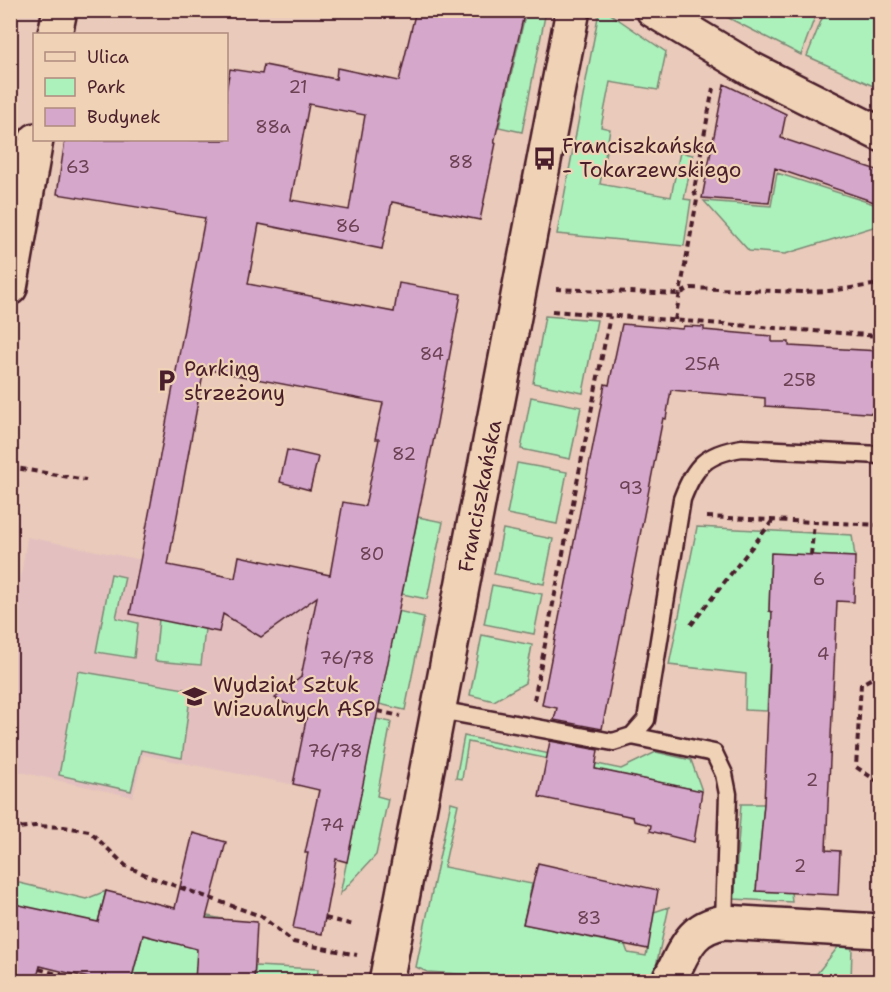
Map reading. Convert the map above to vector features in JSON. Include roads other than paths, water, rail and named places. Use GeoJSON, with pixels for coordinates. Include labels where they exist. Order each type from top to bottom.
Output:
{"type":"FeatureCollection","features":[{"type":"Feature","properties":{"kind":"street"},"geometry":{"type":"LineString","coordinates":[[55,33],[60,10]]}},
{"type":"Feature","properties":{"kind":"street","name":"Franciszkańska"},"geometry":{"type":"LineString","coordinates":[[388,971],[573,10]]}},
{"type":"Feature","properties":{"kind":"street"},"geometry":{"type":"LineString","coordinates":[[653,10],[751,69],[880,134]]}},
{"type":"Feature","properties":{"kind":"street"},"geometry":{"type":"LineString","coordinates":[[10,288],[36,141]]}},
{"type":"Feature","properties":{"kind":"street"},"geometry":{"type":"LineString","coordinates":[[668,981],[683,949],[696,933],[706,927],[724,922],[880,931]]}},
{"type":"Feature","properties":{"kind":"lane"},"geometry":{"type":"LineString","coordinates":[[632,736],[646,720],[679,515],[685,491],[698,467],[710,457],[742,448],[880,455]]}},
{"type":"Feature","properties":{"kind":"lane"},"geometry":{"type":"LineString","coordinates":[[439,710],[613,742],[632,736],[714,753],[719,761],[728,794],[724,922]]}},
{"type":"Feature","properties":{"kind":"place","name":"Franciszkańska - Tokarzewskiego"},"geometry":{"type":"Point","coordinates":[544,158]}},
{"type":"Feature","properties":{"kind":"place","name":"Parking strzeżony"},"geometry":{"type":"Point","coordinates":[166,381]}},
{"type":"Feature","properties":{"kind":"place","name":"Wydział Sztuk Wizualnych ASP"},"geometry":{"type":"Point","coordinates":[195,697]}}]}
